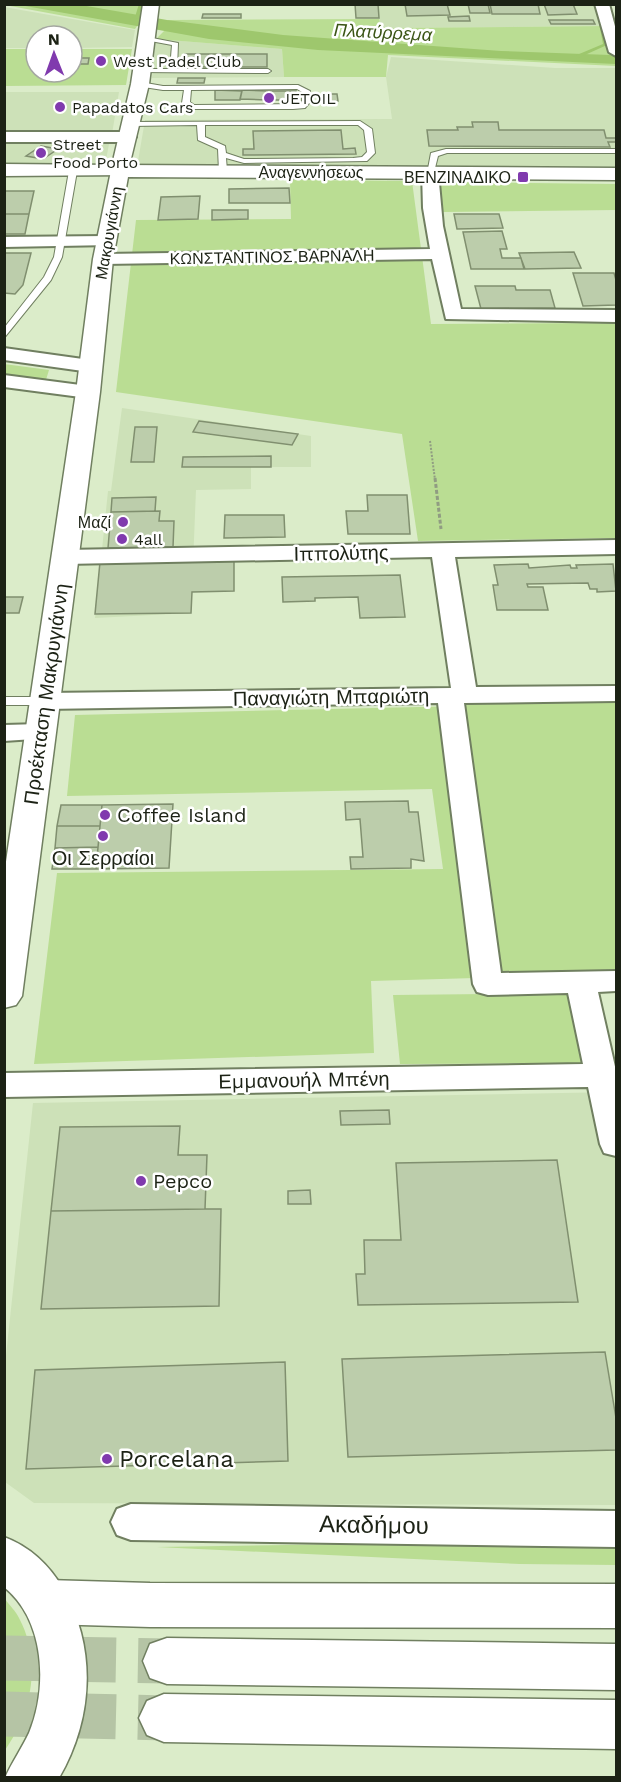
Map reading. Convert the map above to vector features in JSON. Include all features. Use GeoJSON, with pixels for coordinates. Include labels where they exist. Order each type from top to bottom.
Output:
{"type":"FeatureCollection","features":[{"type":"Feature","properties":{"kind":"main road","name":"Μακρυγιάννη"},"geometry":{"type":"LineString","coordinates":[[89,379],[104,250],[141,78],[151,11]]}},
{"type":"Feature","properties":{"kind":"main road","name":"Αναγεννήσεως"},"geometry":{"type":"LineString","coordinates":[[4,170],[120,171],[223,163],[430,172],[616,174]]}},
{"type":"Feature","properties":{"kind":"main road","name":"Προέκταση Μακρυγιάννη"},"geometry":{"type":"LineString","coordinates":[[5,995],[89,379]]}},
{"type":"Feature","properties":{"kind":"main road"},"geometry":{"type":"LineString","coordinates":[[4,1558],[33,1582],[47,1602],[63,1644],[65,1691],[52,1740],[30,1778]]}},
{"type":"Feature","properties":{"kind":"main road"},"geometry":{"type":"LineString","coordinates":[[47,1602],[150,1605],[616,1606]]}},
{"type":"Feature","properties":{"kind":"main road"},"geometry":{"type":"LineString","coordinates":[[167,1661],[616,1667]]}},
{"type":"Feature","properties":{"kind":"main road"},"geometry":{"type":"LineString","coordinates":[[164,1718],[616,1725]]}},
{"type":"Feature","properties":{"kind":"street"},"geometry":{"type":"LineString","coordinates":[[602,4],[615,46]]}},
{"type":"Feature","properties":{"kind":"street"},"geometry":{"type":"LineString","coordinates":[[4,137],[130,131]]}},
{"type":"Feature","properties":{"kind":"street"},"geometry":{"type":"LineString","coordinates":[[430,172],[431,198],[453,315],[616,316]]}},
{"type":"Feature","properties":{"kind":"street","name":"ΚΩΝΣΤΑΝΤΙΝΟΣ ΒΑΡΝΑΛΗ"},"geometry":{"type":"LineString","coordinates":[[4,242],[60,242],[104,250],[441,254]]}},
{"type":"Feature","properties":{"kind":"street"},"geometry":{"type":"LineString","coordinates":[[4,354],[89,379]]}},
{"type":"Feature","properties":{"kind":"street"},"geometry":{"type":"LineString","coordinates":[[4,381],[89,379]]}},
{"type":"Feature","properties":{"kind":"street","name":"Ιππολύτης"},"geometry":{"type":"LineString","coordinates":[[65,557],[616,547]]}},
{"type":"Feature","properties":{"kind":"street"},"geometry":{"type":"LineString","coordinates":[[443,551],[488,984],[616,981]]}},
{"type":"Feature","properties":{"kind":"street","name":"Παναγιώτη Μπαριώτη"},"geometry":{"type":"LineString","coordinates":[[45,701],[616,693]]}},
{"type":"Feature","properties":{"kind":"street"},"geometry":{"type":"LineString","coordinates":[[4,733],[40,732]]}},
{"type":"Feature","properties":{"kind":"street"},"geometry":{"type":"LineString","coordinates":[[581,982],[603,1075],[616,1144]]}},
{"type":"Feature","properties":{"kind":"street","name":"Εμμανουήλ Μπένη"},"geometry":{"type":"LineString","coordinates":[[4,1084],[603,1075]]}},
{"type":"Feature","properties":{"kind":"street","name":"Ακαδήμου"},"geometry":{"type":"LineString","coordinates":[[131,1522],[616,1529]]}},
{"type":"Feature","properties":{"kind":"lane"},"geometry":{"type":"LineString","coordinates":[[147,37],[176,44],[173,71]]}},
{"type":"Feature","properties":{"kind":"lane"},"geometry":{"type":"LineString","coordinates":[[141,78],[173,71],[268,71]]}},
{"type":"Feature","properties":{"kind":"lane"},"geometry":{"type":"LineString","coordinates":[[141,78],[163,88],[298,87],[306,91],[306,102],[302,106],[293,107],[194,107],[186,103],[188,88]]}},
{"type":"Feature","properties":{"kind":"lane"},"geometry":{"type":"LineString","coordinates":[[130,131],[201,123],[360,123],[368,129],[371,153],[364,159],[353,160],[223,163],[222,147],[201,138],[201,123]]}},
{"type":"Feature","properties":{"kind":"lane"},"geometry":{"type":"LineString","coordinates":[[430,172],[434,155],[446,151],[616,151]]}},
{"type":"Feature","properties":{"kind":"lane"},"geometry":{"type":"LineString","coordinates":[[4,335],[48,278],[58,257],[73,171]]}},
{"type":"Feature","properties":{"kind":"lane"},"geometry":{"type":"LineString","coordinates":[[4,701],[45,701]]}},
{"type":"Feature","properties":{"kind":"path"},"geometry":{"type":"LineString","coordinates":[[430,441],[443,551]]}},
{"type":"Feature","properties":{"kind":"shaded area"},"geometry":{"type":"Polygon","coordinates":[[[5,5],[144,5],[142,19],[135,29],[5,5]]]}},
{"type":"Feature","properties":{"kind":"shaded area"},"geometry":{"type":"Polygon","coordinates":[[[20,5],[81,5],[167,20],[283,35],[501,51],[610,55],[616,56],[616,64],[318,50],[209,39],[20,5]]]}},
{"type":"Feature","properties":{"kind":"shaded area"},"geometry":{"type":"Polygon","coordinates":[[[376,5],[597,5],[606,26],[387,28],[380,27],[376,5]]]}},
{"type":"Feature","properties":{"kind":"shaded area"},"geometry":{"type":"Polygon","coordinates":[[[4,7],[135,30],[132,47],[84,48],[84,24],[24,24],[24,48],[5,48],[4,7]]]}},
{"type":"Feature","properties":{"kind":"shaded area"},"geometry":{"type":"Polygon","coordinates":[[[379,19],[380,26],[387,28],[606,26],[616,52],[616,66],[388,55],[386,77],[284,77],[282,49],[156,39],[166,29],[168,20],[379,19]]]}},
{"type":"Feature","properties":{"kind":"shaded area"},"geometry":{"type":"Polygon","coordinates":[[[156,39],[282,49],[284,77],[152,78],[156,39]]]}},
{"type":"Feature","properties":{"kind":"shaded area","name":"West Padel Club"},"geometry":{"type":"Polygon","coordinates":[[[4,49],[24,49],[24,84],[84,84],[84,49],[132,49],[126,85],[5,86],[4,49]]]}},
{"type":"Feature","properties":{"kind":"shaded area"},"geometry":{"type":"Polygon","coordinates":[[[391,57],[555,68],[616,68],[616,169],[137,167],[145,120],[392,119],[386,77],[391,57]]]}},
{"type":"Feature","properties":{"kind":"shaded area","name":"Papadatos Cars"},"geometry":{"type":"Polygon","coordinates":[[[4,92],[119,92],[112,134],[5,134],[4,92]]]}},
{"type":"Feature","properties":{"kind":"shaded area"},"geometry":{"type":"Polygon","coordinates":[[[110,139],[105,165],[5,165],[4,140],[110,139]]]}},
{"type":"Feature","properties":{"kind":"shaded area"},"geometry":{"type":"Polygon","coordinates":[[[290,180],[412,181],[431,324],[616,323],[616,538],[418,541],[402,434],[116,392],[136,220],[291,219],[290,180]]]}},
{"type":"Feature","properties":{"kind":"shaded area"},"geometry":{"type":"Polygon","coordinates":[[[439,182],[616,184],[616,210],[443,212],[439,182]]]}},
{"type":"Feature","properties":{"kind":"shaded area"},"geometry":{"type":"Polygon","coordinates":[[[4,364],[49,370],[45,383],[5,377],[4,364]]]}},
{"type":"Feature","properties":{"kind":"shaded area"},"geometry":{"type":"Polygon","coordinates":[[[122,408],[311,436],[311,467],[251,467],[251,489],[196,490],[191,613],[95,618],[108,491],[111,491],[122,408]]]}},
{"type":"Feature","properties":{"kind":"shaded area"},"geometry":{"type":"Polygon","coordinates":[[[616,700],[616,974],[371,981],[374,1053],[34,1064],[57,873],[443,869],[432,789],[67,796],[75,715],[463,706],[463,702],[616,700]]]}},
{"type":"Feature","properties":{"kind":"shaded area"},"geometry":{"type":"Polygon","coordinates":[[[581,993],[597,1063],[400,1064],[393,995],[581,993]]]}},
{"type":"Feature","properties":{"kind":"shaded area"},"geometry":{"type":"Polygon","coordinates":[[[616,1092],[616,1505],[34,1503],[5,1482],[5,1365],[33,1103],[616,1092]]]}},
{"type":"Feature","properties":{"kind":"shaded area"},"geometry":{"type":"Polygon","coordinates":[[[488,1542],[616,1544],[616,1565],[520,1564],[157,1547],[488,1542]]]}},
{"type":"Feature","properties":{"kind":"shaded area"},"geometry":{"type":"Polygon","coordinates":[[[5,1599],[18,1615],[26,1634],[32,1669],[31,1686],[22,1719],[5,1750],[5,1599]]]}},
{"type":"Feature","properties":{"kind":"building"},"geometry":{"type":"Polygon","coordinates":[[[355,4],[378,4],[379,18],[356,18],[355,4]]]}},
{"type":"Feature","properties":{"kind":"building"},"geometry":{"type":"Polygon","coordinates":[[[405,4],[447,4],[450,15],[407,16],[405,4]]]}},
{"type":"Feature","properties":{"kind":"building"},"geometry":{"type":"Polygon","coordinates":[[[468,4],[488,4],[490,13],[470,13],[468,4]]]}},
{"type":"Feature","properties":{"kind":"building"},"geometry":{"type":"Polygon","coordinates":[[[490,4],[538,4],[540,14],[492,14],[490,4]]]}},
{"type":"Feature","properties":{"kind":"building"},"geometry":{"type":"Polygon","coordinates":[[[544,4],[573,4],[577,14],[548,15],[544,4]]]}},
{"type":"Feature","properties":{"kind":"building"},"geometry":{"type":"Polygon","coordinates":[[[203,14],[241,14],[241,18],[202,18],[203,14]]]}},
{"type":"Feature","properties":{"kind":"building"},"geometry":{"type":"Polygon","coordinates":[[[469,16],[470,21],[449,21],[448,17],[469,16]]]}},
{"type":"Feature","properties":{"kind":"building"},"geometry":{"type":"Polygon","coordinates":[[[549,20],[593,20],[595,24],[551,24],[549,20]]]}},
{"type":"Feature","properties":{"kind":"building"},"geometry":{"type":"Polygon","coordinates":[[[185,54],[267,54],[267,67],[184,67],[185,54]]]}},
{"type":"Feature","properties":{"kind":"building"},"geometry":{"type":"Polygon","coordinates":[[[84,58],[89,58],[88,64],[84,64],[84,58]]]}},
{"type":"Feature","properties":{"kind":"building"},"geometry":{"type":"Polygon","coordinates":[[[178,78],[205,78],[204,83],[177,83],[178,78]]]}},
{"type":"Feature","properties":{"kind":"building"},"geometry":{"type":"Polygon","coordinates":[[[215,90],[242,91],[240,100],[215,100],[215,90]]]}},
{"type":"Feature","properties":{"kind":"building"},"geometry":{"type":"Polygon","coordinates":[[[242,90],[268,91],[266,100],[240,99],[242,90]]]}},
{"type":"Feature","properties":{"kind":"building"},"geometry":{"type":"Polygon","coordinates":[[[268,91],[296,91],[294,100],[266,100],[268,91]]]}},
{"type":"Feature","properties":{"kind":"building"},"geometry":{"type":"Polygon","coordinates":[[[322,94],[337,94],[338,101],[323,101],[322,94]]]}},
{"type":"Feature","properties":{"kind":"building"},"geometry":{"type":"Polygon","coordinates":[[[472,122],[498,122],[499,130],[604,130],[606,138],[616,138],[616,142],[608,142],[610,147],[429,146],[427,130],[458,130],[457,127],[473,127],[472,122]]]}},
{"type":"Feature","properties":{"kind":"building"},"geometry":{"type":"Polygon","coordinates":[[[341,130],[343,149],[355,148],[356,154],[243,155],[243,149],[254,149],[253,131],[341,130]]]}},
{"type":"Feature","properties":{"kind":"building"},"geometry":{"type":"Polygon","coordinates":[[[41,146],[58,149],[43,159],[26,156],[41,146]]]}},
{"type":"Feature","properties":{"kind":"building"},"geometry":{"type":"Polygon","coordinates":[[[289,188],[290,203],[229,203],[229,189],[289,188]]]}},
{"type":"Feature","properties":{"kind":"building"},"geometry":{"type":"Polygon","coordinates":[[[4,191],[34,191],[29,214],[4,214],[4,191]]]}},
{"type":"Feature","properties":{"kind":"building"},"geometry":{"type":"Polygon","coordinates":[[[200,196],[198,219],[158,220],[161,197],[200,196]]]}},
{"type":"Feature","properties":{"kind":"building"},"geometry":{"type":"Polygon","coordinates":[[[212,210],[248,210],[248,219],[212,220],[212,210]]]}},
{"type":"Feature","properties":{"kind":"building"},"geometry":{"type":"Polygon","coordinates":[[[4,214],[29,214],[25,234],[4,234],[4,214]]]}},
{"type":"Feature","properties":{"kind":"building"},"geometry":{"type":"Polygon","coordinates":[[[454,214],[499,214],[503,228],[457,229],[454,214]]]}},
{"type":"Feature","properties":{"kind":"building"},"geometry":{"type":"Polygon","coordinates":[[[502,231],[507,249],[500,249],[502,258],[521,258],[524,269],[471,269],[463,232],[502,231]]]}},
{"type":"Feature","properties":{"kind":"building"},"geometry":{"type":"Polygon","coordinates":[[[574,252],[581,268],[525,269],[519,253],[574,252]]]}},
{"type":"Feature","properties":{"kind":"building"},"geometry":{"type":"Polygon","coordinates":[[[4,253],[31,253],[23,285],[15,294],[4,293],[4,253]]]}},
{"type":"Feature","properties":{"kind":"building"},"geometry":{"type":"Polygon","coordinates":[[[573,273],[614,273],[616,305],[583,306],[573,273]]]}},
{"type":"Feature","properties":{"kind":"building"},"geometry":{"type":"Polygon","coordinates":[[[475,286],[515,286],[516,290],[550,290],[555,308],[481,309],[475,286]]]}},
{"type":"Feature","properties":{"kind":"building"},"geometry":{"type":"Polygon","coordinates":[[[199,421],[298,434],[292,445],[193,432],[199,421]]]}},
{"type":"Feature","properties":{"kind":"building"},"geometry":{"type":"Polygon","coordinates":[[[135,427],[157,427],[154,462],[131,462],[135,427]]]}},
{"type":"Feature","properties":{"kind":"building"},"geometry":{"type":"Polygon","coordinates":[[[271,456],[271,467],[182,467],[183,457],[271,456]]]}},
{"type":"Feature","properties":{"kind":"building"},"geometry":{"type":"Polygon","coordinates":[[[367,495],[407,495],[410,534],[348,534],[346,511],[368,511],[367,495]]]}},
{"type":"Feature","properties":{"kind":"building"},"geometry":{"type":"Polygon","coordinates":[[[156,497],[155,511],[111,512],[112,498],[156,497]]]}},
{"type":"Feature","properties":{"kind":"building"},"geometry":{"type":"Polygon","coordinates":[[[160,511],[159,521],[174,521],[173,547],[108,548],[111,512],[160,511]]]}},
{"type":"Feature","properties":{"kind":"building"},"geometry":{"type":"Polygon","coordinates":[[[225,515],[284,515],[285,537],[224,538],[225,515]]]}},
{"type":"Feature","properties":{"kind":"building"},"geometry":{"type":"Polygon","coordinates":[[[234,560],[234,591],[192,592],[191,613],[95,614],[100,562],[234,560]]]}},
{"type":"Feature","properties":{"kind":"building"},"geometry":{"type":"Polygon","coordinates":[[[528,564],[529,568],[570,565],[571,568],[577,568],[576,565],[613,564],[616,591],[597,592],[597,589],[590,589],[588,583],[527,584],[528,587],[543,587],[548,610],[497,610],[493,585],[498,585],[494,565],[528,564]]]}},
{"type":"Feature","properties":{"kind":"building"},"geometry":{"type":"Polygon","coordinates":[[[400,575],[405,617],[360,618],[358,597],[315,598],[315,601],[283,602],[282,577],[400,575]]]}},
{"type":"Feature","properties":{"kind":"building"},"geometry":{"type":"Polygon","coordinates":[[[4,597],[23,597],[19,613],[4,613],[4,597]]]}},
{"type":"Feature","properties":{"kind":"building"},"geometry":{"type":"Polygon","coordinates":[[[408,801],[409,812],[418,812],[424,861],[411,859],[411,868],[351,869],[350,857],[363,857],[360,819],[346,820],[345,802],[408,801]]]}},
{"type":"Feature","properties":{"kind":"building"},"geometry":{"type":"Polygon","coordinates":[[[173,804],[169,868],[96,869],[102,805],[173,804]]]}},
{"type":"Feature","properties":{"kind":"building"},"geometry":{"type":"Polygon","coordinates":[[[61,805],[102,805],[100,826],[57,826],[61,805]]]}},
{"type":"Feature","properties":{"kind":"building"},"geometry":{"type":"Polygon","coordinates":[[[57,826],[100,826],[98,847],[55,848],[57,826]]]}},
{"type":"Feature","properties":{"kind":"building"},"geometry":{"type":"Polygon","coordinates":[[[98,847],[96,869],[52,869],[55,848],[98,847]]]}},
{"type":"Feature","properties":{"kind":"building"},"geometry":{"type":"Polygon","coordinates":[[[389,1110],[390,1124],[341,1125],[340,1111],[389,1110]]]}},
{"type":"Feature","properties":{"kind":"building"},"geometry":{"type":"Polygon","coordinates":[[[180,1126],[178,1155],[207,1155],[205,1209],[51,1211],[60,1127],[180,1126]]]}},
{"type":"Feature","properties":{"kind":"building"},"geometry":{"type":"Polygon","coordinates":[[[557,1160],[578,1302],[358,1305],[356,1274],[365,1274],[364,1240],[401,1240],[396,1163],[557,1160]]]}},
{"type":"Feature","properties":{"kind":"building"},"geometry":{"type":"Polygon","coordinates":[[[310,1190],[311,1204],[288,1204],[288,1191],[310,1190]]]}},
{"type":"Feature","properties":{"kind":"building"},"geometry":{"type":"Polygon","coordinates":[[[221,1209],[219,1306],[41,1309],[51,1211],[221,1209]]]}},
{"type":"Feature","properties":{"kind":"building"},"geometry":{"type":"Polygon","coordinates":[[[605,1352],[616,1418],[616,1450],[348,1457],[342,1359],[605,1352]]]}},
{"type":"Feature","properties":{"kind":"building"},"geometry":{"type":"Polygon","coordinates":[[[285,1362],[288,1461],[26,1469],[35,1370],[285,1362]]]}},
{"type":"Feature","properties":{"kind":"waterway"},"geometry":{"type":"LineString","coordinates":[[130,21],[137,18],[141,4]]}},
{"type":"Feature","properties":{"kind":"waterway"},"geometry":{"type":"LineString","coordinates":[[574,58],[605,45],[599,13]]}},
{"type":"Feature","properties":{"kind":"tunnel"},"geometry":{"type":"LineString","coordinates":[[4,1658],[167,1661]]}},
{"type":"Feature","properties":{"kind":"tunnel"},"geometry":{"type":"LineString","coordinates":[[4,1714],[164,1718]]}},
{"type":"Feature","properties":{"kind":"place","name":"West Padel Club"},"geometry":{"type":"Point","coordinates":[101,61]}},
{"type":"Feature","properties":{"kind":"place","name":"JETOIL"},"geometry":{"type":"Point","coordinates":[269,98]}},
{"type":"Feature","properties":{"kind":"place","name":"Papadatos Cars"},"geometry":{"type":"Point","coordinates":[60,107]}},
{"type":"Feature","properties":{"kind":"place","name":"Street Food Porto"},"geometry":{"type":"Point","coordinates":[41,153]}},
{"type":"Feature","properties":{"kind":"place","name":"ΒΕΝΖΙΝΑΔΙΚΟ"},"geometry":{"type":"Point","coordinates":[523,177]}},
{"type":"Feature","properties":{"kind":"place","name":"Μαζί"},"geometry":{"type":"Point","coordinates":[123,522]}},
{"type":"Feature","properties":{"kind":"place","name":"4all"},"geometry":{"type":"Point","coordinates":[122,539]}},
{"type":"Feature","properties":{"kind":"place","name":"Coffee Island"},"geometry":{"type":"Point","coordinates":[105,815]}},
{"type":"Feature","properties":{"kind":"place","name":"Οι Σερραίοι"},"geometry":{"type":"Point","coordinates":[103,836]}},
{"type":"Feature","properties":{"kind":"place","name":"Pepco"},"geometry":{"type":"Point","coordinates":[141,1181]}},
{"type":"Feature","properties":{"kind":"place","name":"Porcelana"},"geometry":{"type":"Point","coordinates":[107,1459]}},
{"type":"Feature","properties":{"kind":"water label","name":"Πλατύρρεμα"},"geometry":{"type":"Point","coordinates":[383,32]}}]}
